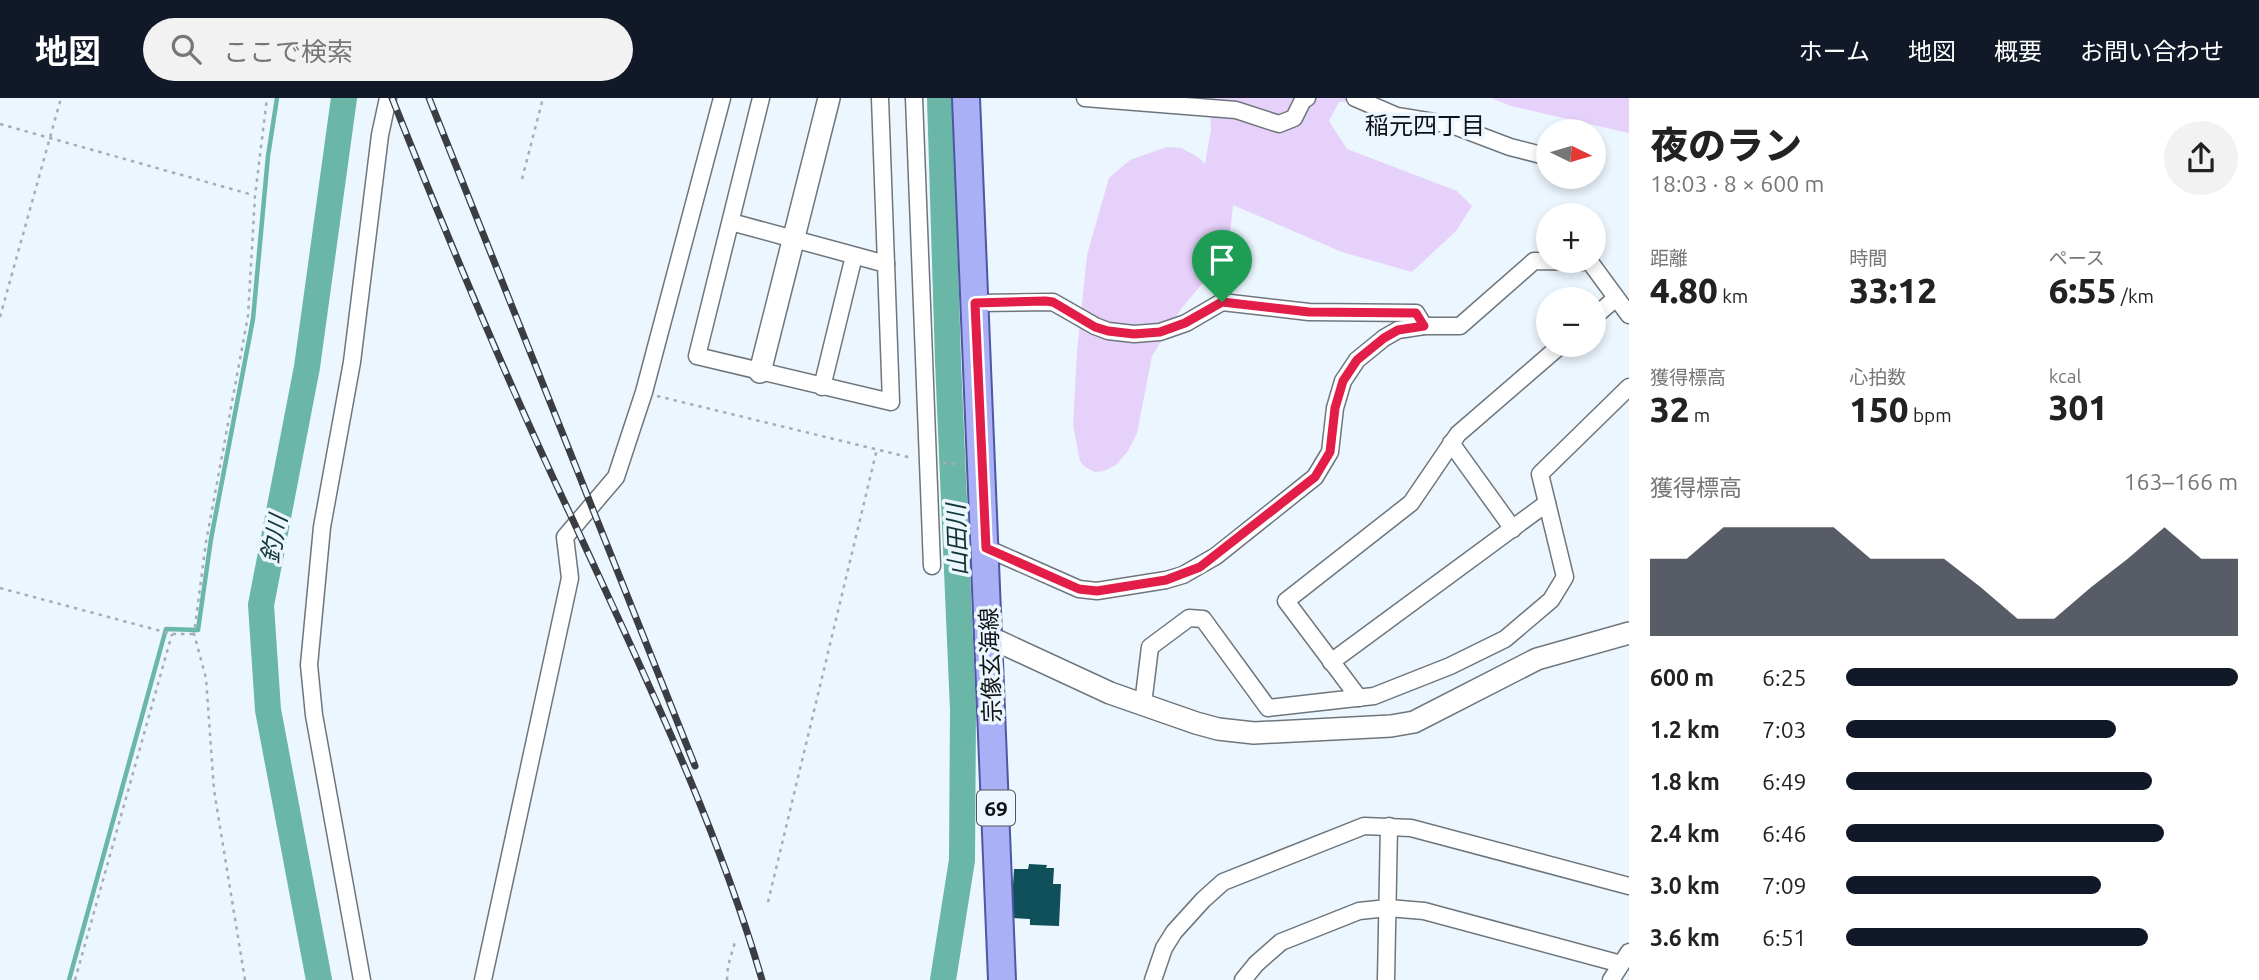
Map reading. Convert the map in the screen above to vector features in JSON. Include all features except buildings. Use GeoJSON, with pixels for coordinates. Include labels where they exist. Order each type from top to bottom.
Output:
{"type":"FeatureCollection","features":[{"type":"Feature","properties":{"kind":"main road","name":"宗像玄海線"},"geometry":{"type":"LineString","coordinates":[[966,98],[1002,980]]}},
{"type":"Feature","properties":{"kind":"street"},"geometry":{"type":"LineString","coordinates":[[362,980],[314,715],[309,665],[322,527],[352,362],[380,135],[388,98]]}},
{"type":"Feature","properties":{"kind":"street"},"geometry":{"type":"LineString","coordinates":[[483,980],[570,578],[565,537],[616,477],[644,392],[722,98]]}},
{"type":"Feature","properties":{"kind":"street"},"geometry":{"type":"LineString","coordinates":[[761,98],[697,356],[891,402],[880,98]]}},
{"type":"Feature","properties":{"kind":"street"},"geometry":{"type":"LineString","coordinates":[[760,372],[829,98]]}},
{"type":"Feature","properties":{"kind":"street"},"geometry":{"type":"LineString","coordinates":[[914,98],[932,566]]}},
{"type":"Feature","properties":{"kind":"street"},"geometry":{"type":"LineString","coordinates":[[1085,98],[1236,110],[1279,124],[1294,118],[1303,100],[1307,98]]}},
{"type":"Feature","properties":{"kind":"street"},"geometry":{"type":"LineString","coordinates":[[1355,98],[1397,116],[1452,125],[1536,154]]}},
{"type":"Feature","properties":{"kind":"street"},"geometry":{"type":"LineString","coordinates":[[731,222],[886,264]]}},
{"type":"Feature","properties":{"kind":"street"},"geometry":{"type":"LineString","coordinates":[[822,387],[854,256]]}},
{"type":"Feature","properties":{"kind":"street"},"geometry":{"type":"LineString","coordinates":[[986,548],[1079,589],[1097,591],[1166,580],[1200,567],[1315,477],[1330,452],[1335,408],[1343,381],[1357,360],[1398,330],[1424,326],[1460,326],[1534,261],[1590,262],[1629,316]]}},
{"type":"Feature","properties":{"kind":"street"},"geometry":{"type":"LineString","coordinates":[[1606,307],[1616,298]]}},
{"type":"Feature","properties":{"kind":"street"},"geometry":{"type":"LineString","coordinates":[[975,303],[1053,302],[1095,327],[1134,334],[1160,332],[1185,323],[1222,302],[1309,312],[1416,313],[1424,326]]}},
{"type":"Feature","properties":{"kind":"street"},"geometry":{"type":"LineString","coordinates":[[1359,698],[1286,601],[1410,503],[1458,434],[1547,357]]}},
{"type":"Feature","properties":{"kind":"street"},"geometry":{"type":"LineString","coordinates":[[1143,705],[1150,647],[1189,618],[1203,620],[1268,708],[1374,696],[1450,666],[1505,639],[1551,600],[1565,577],[1540,474],[1629,387]]}},
{"type":"Feature","properties":{"kind":"street"},"geometry":{"type":"LineString","coordinates":[[1451,443],[1513,528]]}},
{"type":"Feature","properties":{"kind":"street"},"geometry":{"type":"LineString","coordinates":[[1331,662],[1547,503]]}},
{"type":"Feature","properties":{"kind":"street"},"geometry":{"type":"LineString","coordinates":[[989,637],[1110,693],[1143,705],[1218,729],[1254,733],[1391,726],[1414,722],[1537,659],[1629,633]]}},
{"type":"Feature","properties":{"kind":"street"},"geometry":{"type":"LineString","coordinates":[[1386,980],[1389,826]]}},
{"type":"Feature","properties":{"kind":"street"},"geometry":{"type":"LineString","coordinates":[[1153,980],[1164,948],[1174,932],[1223,882],[1364,827],[1411,828],[1629,886]]}},
{"type":"Feature","properties":{"kind":"street"},"geometry":{"type":"LineString","coordinates":[[1243,980],[1256,964],[1281,942],[1359,911],[1388,908],[1424,911],[1625,958],[1611,980]]}},
{"type":"Feature","properties":{"kind":"path"},"geometry":{"type":"LineString","coordinates":[[0,317],[61,98]]}},
{"type":"Feature","properties":{"kind":"path"},"geometry":{"type":"LineString","coordinates":[[245,980],[214,790],[206,678],[194,634],[206,542],[248,316],[254,196],[267,98]]}},
{"type":"Feature","properties":{"kind":"path"},"geometry":{"type":"LineString","coordinates":[[522,179],[543,98]]}},
{"type":"Feature","properties":{"kind":"path"},"geometry":{"type":"LineString","coordinates":[[0,124],[254,196]]}},
{"type":"Feature","properties":{"kind":"path"},"geometry":{"type":"LineString","coordinates":[[644,392],[929,462],[982,465]]}},
{"type":"Feature","properties":{"kind":"path"},"geometry":{"type":"LineString","coordinates":[[768,902],[877,449]]}},
{"type":"Feature","properties":{"kind":"path"},"geometry":{"type":"LineString","coordinates":[[0,588],[172,634],[194,634]]}},
{"type":"Feature","properties":{"kind":"path"},"geometry":{"type":"LineString","coordinates":[[75,980],[172,634]]}},
{"type":"Feature","properties":{"kind":"path"},"geometry":{"type":"LineString","coordinates":[[727,980],[735,942]]}},
{"type":"Feature","properties":{"kind":"shaded area"},"geometry":{"type":"Polygon","coordinates":[[[1209,98],[1381,98],[1339,102],[1329,121],[1347,149],[1457,191],[1472,206],[1456,231],[1412,272],[1342,252],[1233,205],[1230,234],[1221,261],[1181,309],[1152,356],[1137,433],[1128,451],[1116,465],[1095,472],[1080,461],[1073,425],[1087,255],[1109,178],[1130,160],[1167,147],[1181,148],[1205,164],[1211,129],[1209,98]]]}},
{"type":"Feature","properties":{"kind":"shaded area"},"geometry":{"type":"Polygon","coordinates":[[[1491,98],[1629,98],[1629,133],[1606,128],[1606,119],[1568,119],[1511,106],[1491,98]]]}},
{"type":"Feature","properties":{"kind":"waterway"},"geometry":{"type":"LineString","coordinates":[[69,980],[166,629],[198,630],[211,539],[253,319],[268,156],[277,98]]}},
{"type":"Feature","properties":{"kind":"waterway","name":"釣川"},"geometry":{"type":"LineString","coordinates":[[319,980],[268,710],[261,605],[307,367],[344,98]]}},
{"type":"Feature","properties":{"kind":"waterway","name":"山田川"},"geometry":{"type":"LineString","coordinates":[[940,98],[963,710],[962,860],[943,980]]}},
{"type":"Feature","properties":{"kind":"railway"},"geometry":{"type":"LineString","coordinates":[[392,98],[501,361],[675,745],[722,861],[762,980]]}},
{"type":"Feature","properties":{"kind":"railway"},"geometry":{"type":"LineString","coordinates":[[429,98],[695,766]]}},
{"type":"Feature","properties":{"kind":"district","name":"稲元四丁目"},"geometry":{"type":"Point","coordinates":[1425,125]}},
{"type":"Feature","properties":{"kind":"route"},"geometry":{"type":"LineString","coordinates":[[1053,302],[1095,327],[1134,334],[1160,332],[1185,323],[1222,302],[1309,312],[1416,313],[1424,326],[1398,330],[1357,360],[1343,381],[1335,408],[1330,452],[1315,477],[1200,567],[1166,580],[1097,591],[1079,589],[986,548],[975,303],[1053,302]]}}]}
